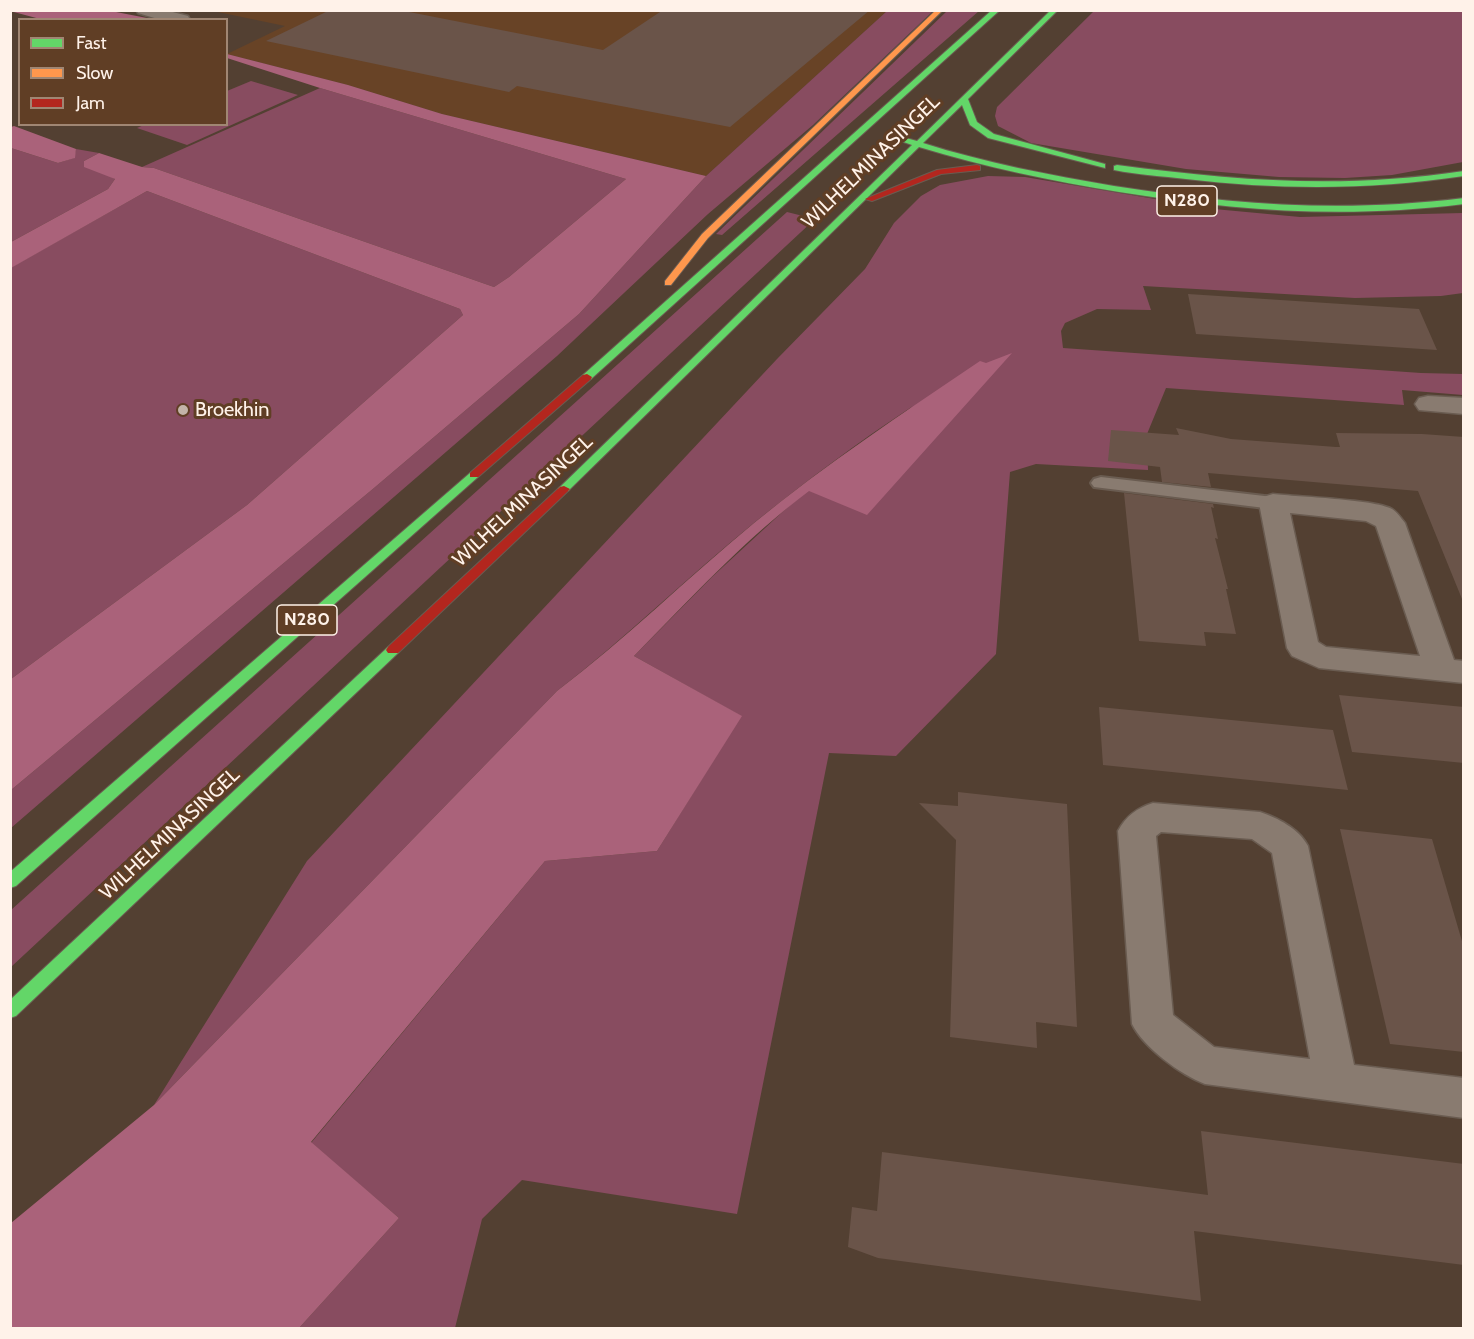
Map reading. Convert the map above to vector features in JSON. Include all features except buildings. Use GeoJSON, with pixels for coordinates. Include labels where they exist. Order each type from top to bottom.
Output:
{"type":"FeatureCollection","features":[{"type":"Feature","properties":{"kind":"main road","name":"N280"},"geometry":{"type":"LineString","coordinates":[[606,360],[705,236],[940,10]]}},
{"type":"Feature","properties":{"kind":"main road","name":"WILHELMINASINGEL"},"geometry":{"type":"LineString","coordinates":[[10,882],[606,360],[998,10]]}},
{"type":"Feature","properties":{"kind":"main road","name":"WILHELMINASINGEL"},"geometry":{"type":"LineString","coordinates":[[10,1011],[642,415],[1055,10]]}},
{"type":"Feature","properties":{"kind":"main road","name":"N280"},"geometry":{"type":"LineString","coordinates":[[964,99],[973,123],[991,136],[1102,166]]}},
{"type":"Feature","properties":{"kind":"main road","name":"N280"},"geometry":{"type":"LineString","coordinates":[[867,125],[921,139],[966,160],[1172,198],[1273,210],[1367,212],[1423,208],[1464,201]]}},
{"type":"Feature","properties":{"kind":"main road","name":"N280"},"geometry":{"type":"LineString","coordinates":[[921,139],[946,138]]}},
{"type":"Feature","properties":{"kind":"main road","name":"N280"},"geometry":{"type":"LineString","coordinates":[[980,143],[1102,166],[1225,180],[1304,186],[1383,185],[1464,173]]}},
{"type":"Feature","properties":{"kind":"main road","name":"N280"},"geometry":{"type":"LineString","coordinates":[[854,205],[940,172],[1001,167]]}},
{"type":"Feature","properties":{"kind":"street"},"geometry":{"type":"LineString","coordinates":[[144,10],[174,18]]}},
{"type":"Feature","properties":{"kind":"street"},"geometry":{"type":"LineString","coordinates":[[1428,404],[1464,406]]}},
{"type":"Feature","properties":{"kind":"street"},"geometry":{"type":"LineString","coordinates":[[1273,503],[1366,512],[1381,515],[1390,523],[1452,671],[1319,657],[1303,648],[1273,503]]}},
{"type":"Feature","properties":{"kind":"street"},"geometry":{"type":"LineString","coordinates":[[1336,1081],[1289,846],[1260,826],[1153,817],[1137,831],[1153,1024],[1205,1065],[1464,1098]]}},
{"type":"Feature","properties":{"kind":"lane"},"geometry":{"type":"LineString","coordinates":[[1101,483],[1273,503]]}},
{"type":"Feature","properties":{"kind":"shaded area"},"geometry":{"type":"Polygon","coordinates":[[[10,11],[111,11],[147,18],[36,18],[10,11]]]}},
{"type":"Feature","properties":{"kind":"shaded area"},"geometry":{"type":"Polygon","coordinates":[[[213,11],[887,11],[706,176],[442,114],[348,85],[228,54],[285,26],[213,11]]]}},
{"type":"Feature","properties":{"kind":"shaded area"},"geometry":{"type":"Polygon","coordinates":[[[887,11],[933,11],[813,125],[708,214],[557,356],[11,828],[11,790],[579,314],[706,176],[887,11]]]}},
{"type":"Feature","properties":{"kind":"shaded area"},"geometry":{"type":"Polygon","coordinates":[[[947,11],[979,11],[722,235],[716,234],[947,11]]]}},
{"type":"Feature","properties":{"kind":"shaded area"},"geometry":{"type":"Polygon","coordinates":[[[1094,11],[1463,11],[1463,162],[1392,175],[1345,178],[1279,177],[1186,169],[1031,143],[998,126],[995,116],[997,107],[1094,11]]]}},
{"type":"Feature","properties":{"kind":"shaded area"},"geometry":{"type":"Polygon","coordinates":[[[228,54],[348,85],[442,114],[706,176],[579,314],[11,790],[11,679],[247,505],[463,315],[460,309],[147,191],[11,268],[11,242],[108,189],[115,179],[84,167],[84,161],[99,153],[142,167],[154,168],[494,287],[626,179],[228,58],[228,54]]]}},
{"type":"Feature","properties":{"kind":"shaded area"},"geometry":{"type":"Polygon","coordinates":[[[251,81],[298,95],[187,145],[137,128],[142,126],[228,126],[228,91],[251,81]]]}},
{"type":"Feature","properties":{"kind":"shaded area"},"geometry":{"type":"Polygon","coordinates":[[[320,88],[626,179],[494,287],[154,168],[142,167],[320,88]]]}},
{"type":"Feature","properties":{"kind":"shaded area"},"geometry":{"type":"Polygon","coordinates":[[[14,126],[76,149],[75,158],[58,163],[11,148],[11,127],[14,126]]]}},
{"type":"Feature","properties":{"kind":"shaded area"},"geometry":{"type":"Polygon","coordinates":[[[11,148],[58,163],[74,158],[76,149],[99,153],[84,161],[115,179],[108,189],[11,242],[11,148]]]}},
{"type":"Feature","properties":{"kind":"shaded area"},"geometry":{"type":"Polygon","coordinates":[[[988,176],[1025,177],[1214,209],[1300,217],[1463,213],[1463,293],[1441,296],[1355,298],[1143,286],[1151,310],[1097,309],[1065,323],[1061,331],[1063,348],[1463,374],[1463,395],[1402,390],[1404,405],[1166,388],[1147,434],[1148,470],[1036,464],[1010,472],[996,654],[896,756],[829,753],[737,1214],[522,1180],[482,1219],[455,1328],[299,1328],[399,1218],[311,1143],[545,861],[657,851],[741,716],[634,656],[712,577],[790,505],[913,406],[832,462],[755,522],[557,691],[154,1105],[307,861],[777,359],[865,269],[894,223],[921,196],[940,185],[988,176]]]}},
{"type":"Feature","properties":{"kind":"shaded area","name":"Broekhin"},"geometry":{"type":"Polygon","coordinates":[[[147,191],[460,309],[463,315],[247,505],[11,679],[10,268],[147,191]]]}},
{"type":"Feature","properties":{"kind":"shaded area"},"geometry":{"type":"Polygon","coordinates":[[[787,212],[815,219],[11,967],[11,910],[787,212]]]}},
{"type":"Feature","properties":{"kind":"shaded area"},"geometry":{"type":"Polygon","coordinates":[[[1012,353],[867,515],[809,491],[740,549],[634,656],[742,716],[657,851],[545,861],[311,1142],[399,1218],[299,1328],[11,1328],[11,1223],[154,1105],[557,691],[607,651],[754,523],[809,480],[980,361],[986,363],[1012,353]]]}},
{"type":"Feature","properties":{"kind":"traffic: fast"},"geometry":{"type":"LineString","coordinates":[[587,377],[997,10]]}},
{"type":"Feature","properties":{"kind":"traffic: fast"},"geometry":{"type":"LineString","coordinates":[[564,489],[1055,10]]}},
{"type":"Feature","properties":{"kind":"traffic: fast"},"geometry":{"type":"LineString","coordinates":[[964,99],[973,123],[991,136],[1102,166]]}},
{"type":"Feature","properties":{"kind":"traffic: fast"},"geometry":{"type":"LineString","coordinates":[[898,137],[949,153],[1027,172],[1196,201],[1285,209],[1329,210],[1373,210],[1464,201]]}},
{"type":"Feature","properties":{"kind":"traffic: fast"},"geometry":{"type":"LineString","coordinates":[[1117,168],[1205,179],[1290,185],[1376,184],[1464,173]]}},
{"type":"Feature","properties":{"kind":"traffic: fast"},"geometry":{"type":"LineString","coordinates":[[10,882],[474,475]]}},
{"type":"Feature","properties":{"kind":"traffic: fast"},"geometry":{"type":"LineString","coordinates":[[10,1011],[393,650]]}},
{"type":"Feature","properties":{"kind":"traffic: slow"},"geometry":{"type":"LineString","coordinates":[[668,283],[705,236],[940,10]]}},
{"type":"Feature","properties":{"kind":"traffic: jam"},"geometry":{"type":"LineString","coordinates":[[869,199],[940,172],[977,168]]}},
{"type":"Feature","properties":{"kind":"traffic: jam"},"geometry":{"type":"LineString","coordinates":[[474,475],[587,377]]}},
{"type":"Feature","properties":{"kind":"traffic: jam"},"geometry":{"type":"LineString","coordinates":[[393,650],[564,489]]}},
{"type":"Feature","properties":{"kind":"place","name":"Broekhin"},"geometry":{"type":"Point","coordinates":[183,410]}}]}
